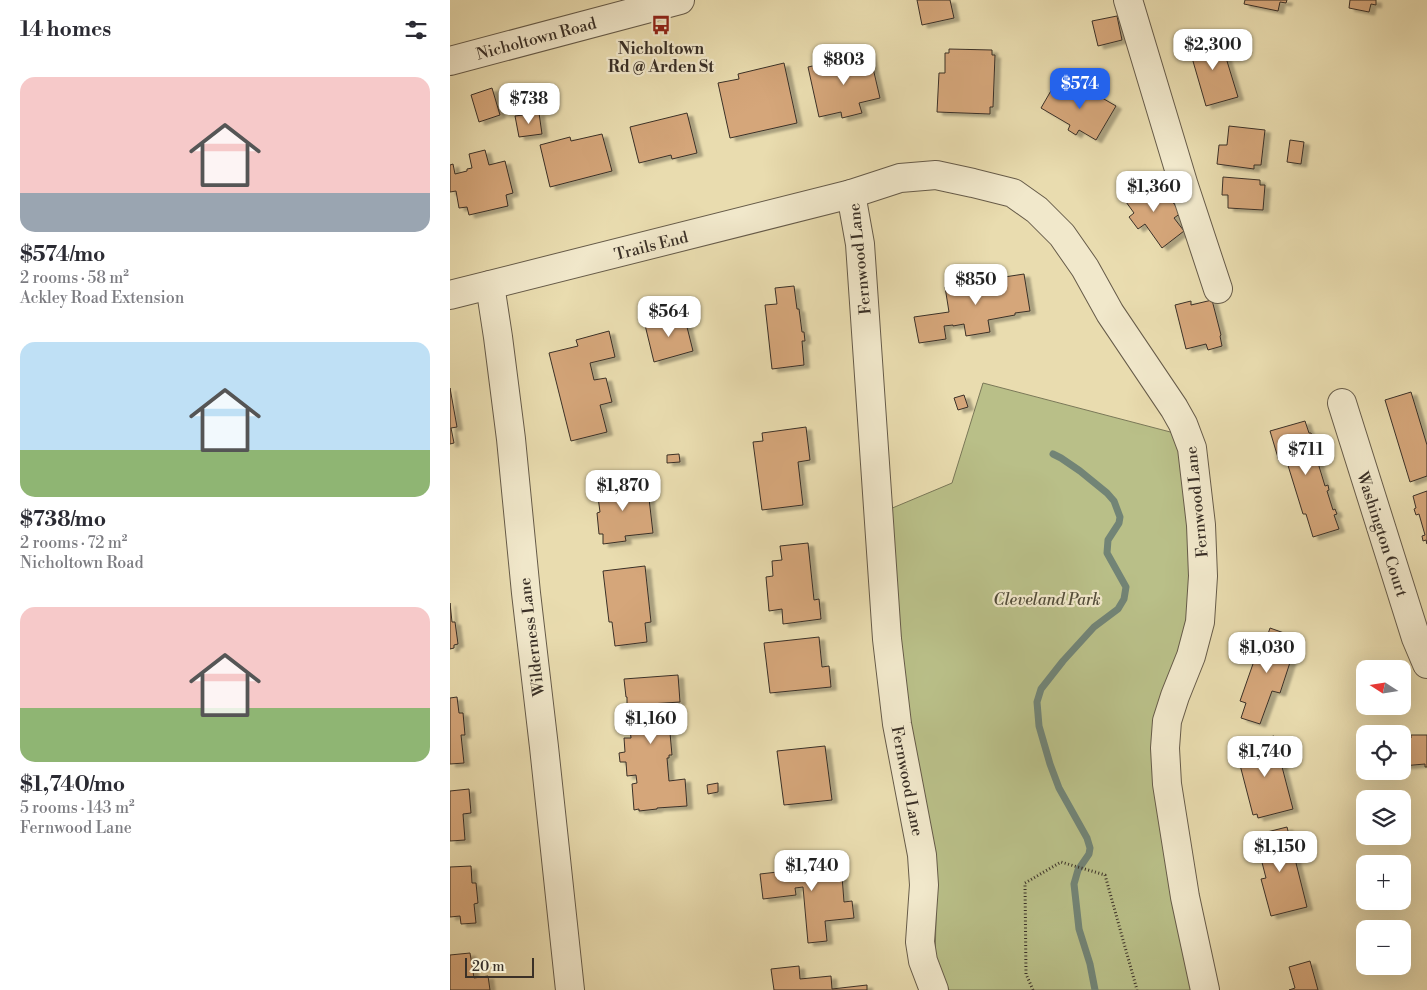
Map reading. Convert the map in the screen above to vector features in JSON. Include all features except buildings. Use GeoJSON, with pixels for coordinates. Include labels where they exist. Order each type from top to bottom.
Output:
{"type":"FeatureCollection","features":[{"type":"Feature","properties":{"kind":"street","name":"Nicholtown Road"},"geometry":{"type":"LineString","coordinates":[[450,61],[680,0]]}},
{"type":"Feature","properties":{"kind":"street"},"geometry":{"type":"LineString","coordinates":[[1128,0],[1184,186],[1218,289]]}},
{"type":"Feature","properties":{"kind":"street","name":"Fernwood Lane"},"geometry":{"type":"LineString","coordinates":[[934,990],[923,962],[920,942],[924,884],[922,856],[897,724],[887,639],[860,244],[851,194],[900,178],[936,175],[1013,193],[1037,210],[1062,235],[1085,268],[1110,313],[1174,408],[1183,424],[1192,448],[1201,525],[1203,576],[1200,622],[1191,656],[1167,721],[1165,748],[1167,784],[1185,897],[1205,990]]}},
{"type":"Feature","properties":{"kind":"street","name":"Trails End"},"geometry":{"type":"LineString","coordinates":[[450,295],[851,194]]}},
{"type":"Feature","properties":{"kind":"street","name":"Wilderness Lane"},"geometry":{"type":"LineString","coordinates":[[490,285],[511,440],[570,990]]}},
{"type":"Feature","properties":{"kind":"street","name":"Washington Court"},"geometry":{"type":"LineString","coordinates":[[1342,403],[1416,638],[1427,664]]}},
{"type":"Feature","properties":{"kind":"path"},"geometry":{"type":"LineString","coordinates":[[1033,990],[1026,974],[1025,884],[1061,862],[1105,875],[1137,990]]}},
{"type":"Feature","properties":{"kind":"green space","name":"Cleveland Park"},"geometry":{"type":"Polygon","coordinates":[[[983,383],[1178,434],[1198,611],[1159,727],[1196,990],[949,990],[935,960],[937,877],[905,693],[890,509],[952,483],[983,383]]]}},
{"type":"Feature","properties":{"kind":"waterway"},"geometry":{"type":"LineString","coordinates":[[1053,454],[1080,471],[1114,501],[1120,517],[1119,523],[1108,540],[1107,553],[1126,587],[1124,599],[1118,609],[1094,627],[1063,661],[1041,689],[1037,702],[1039,726],[1050,764],[1059,788],[1087,838],[1090,848],[1089,854],[1078,870],[1074,884],[1079,929],[1090,964],[1095,990]]}},
{"type":"Feature","properties":{"kind":"place","name":"Nicholtown Rd @ Arden St"},"geometry":{"type":"Point","coordinates":[661,25]}}]}
